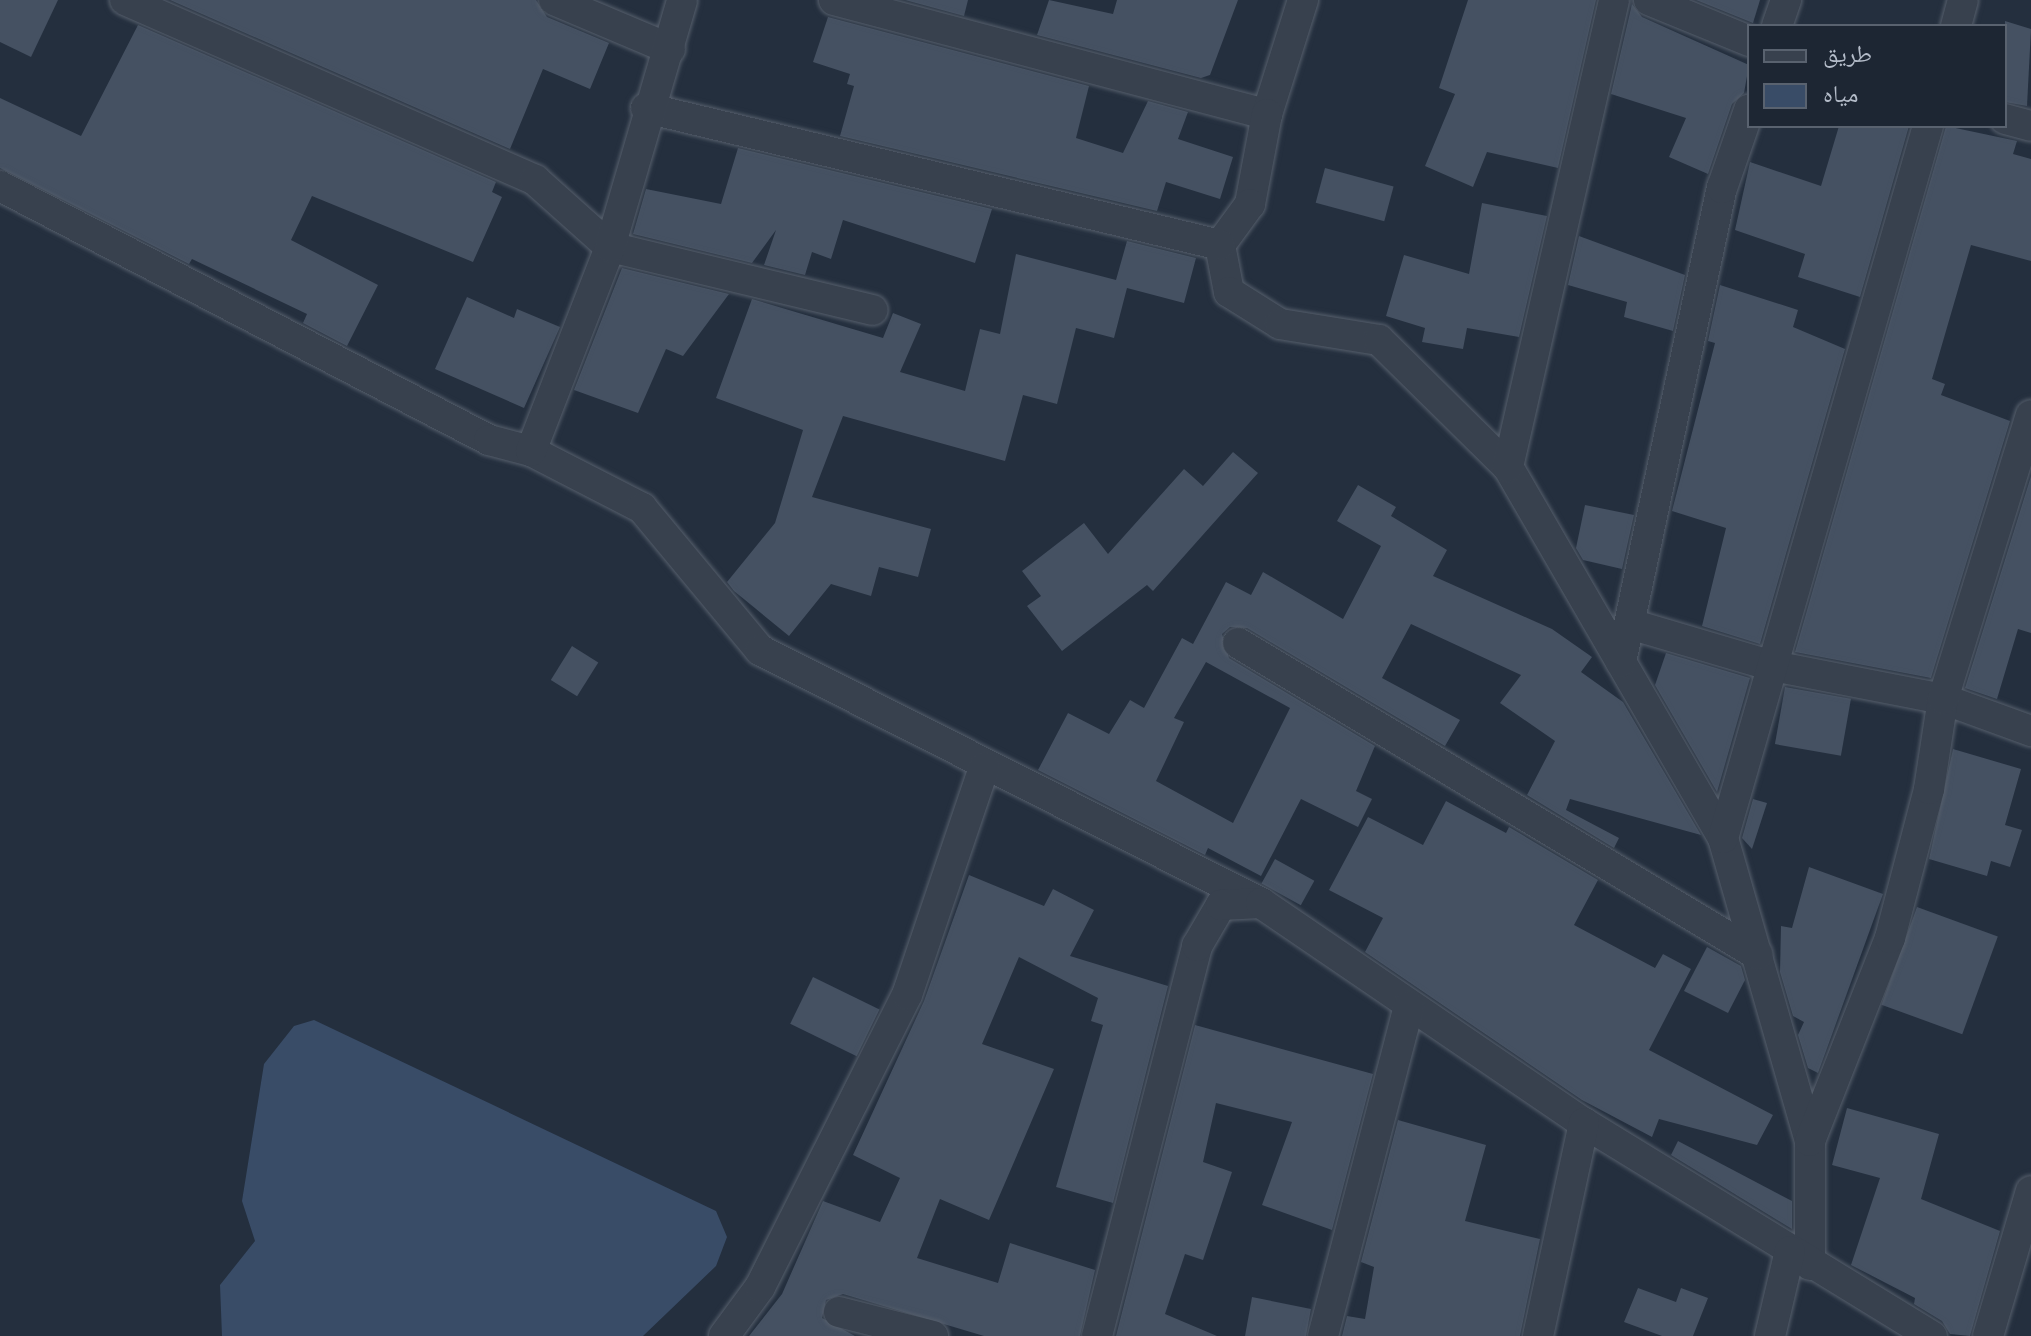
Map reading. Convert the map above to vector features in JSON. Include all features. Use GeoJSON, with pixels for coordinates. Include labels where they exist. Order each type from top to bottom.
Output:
{"type":"FeatureCollection","features":[{"type":"Feature","properties":{"kind":"street"},"geometry":{"type":"LineString","coordinates":[[125,0],[535,180],[610,247],[873,310]]}},
{"type":"Feature","properties":{"kind":"street"},"geometry":{"type":"LineString","coordinates":[[554,0],[670,49]]}},
{"type":"Feature","properties":{"kind":"street"},"geometry":{"type":"LineString","coordinates":[[531,451],[610,247],[646,108],[670,49],[682,0]]}},
{"type":"Feature","properties":{"kind":"street"},"geometry":{"type":"LineString","coordinates":[[834,0],[1267,114]]}},
{"type":"Feature","properties":{"kind":"street"},"geometry":{"type":"LineString","coordinates":[[1303,0],[1267,114],[1250,204],[1220,245],[1229,292],[1280,324],[1379,340],[1508,467],[1723,838],[1810,1141]]}},
{"type":"Feature","properties":{"kind":"street"},"geometry":{"type":"LineString","coordinates":[[1508,467],[1614,0]]}},
{"type":"Feature","properties":{"kind":"street"},"geometry":{"type":"LineString","coordinates":[[1649,0],[1747,40]]}},
{"type":"Feature","properties":{"kind":"street"},"geometry":{"type":"LineString","coordinates":[[1778,24],[1786,0]]}},
{"type":"Feature","properties":{"kind":"street"},"geometry":{"type":"LineString","coordinates":[[1957,24],[1963,0]]}},
{"type":"Feature","properties":{"kind":"street"},"geometry":{"type":"LineString","coordinates":[[646,108],[1220,245]]}},
{"type":"Feature","properties":{"kind":"street"},"geometry":{"type":"LineString","coordinates":[[1621,662],[1722,188],[1747,116]]}},
{"type":"Feature","properties":{"kind":"street"},"geometry":{"type":"LineString","coordinates":[[2007,120],[2031,126]]}},
{"type":"Feature","properties":{"kind":"street"},"geometry":{"type":"LineString","coordinates":[[1723,838],[1927,128]]}},
{"type":"Feature","properties":{"kind":"street"},"geometry":{"type":"LineString","coordinates":[[0,186],[489,440],[531,451],[642,508],[760,650],[984,767],[1261,903],[1584,1123],[1932,1336]]}},
{"type":"Feature","properties":{"kind":"street"},"geometry":{"type":"LineString","coordinates":[[1770,1336],[1800,1258],[1810,1141],[1890,938],[1929,789],[1943,699],[2031,415]]}},
{"type":"Feature","properties":{"kind":"street"},"geometry":{"type":"LineString","coordinates":[[1630,624],[1773,666],[1943,699],[2031,731]]}},
{"type":"Feature","properties":{"kind":"street"},"geometry":{"type":"LineString","coordinates":[[1238,643],[1758,955]]}},
{"type":"Feature","properties":{"kind":"street"},"geometry":{"type":"LineString","coordinates":[[724,1336],[760,1287],[907,995],[984,767]]}},
{"type":"Feature","properties":{"kind":"street"},"geometry":{"type":"LineString","coordinates":[[1097,1336],[1197,946],[1221,905],[1261,903]]}},
{"type":"Feature","properties":{"kind":"street"},"geometry":{"type":"LineString","coordinates":[[1323,1336],[1409,1006]]}},
{"type":"Feature","properties":{"kind":"street"},"geometry":{"type":"LineString","coordinates":[[1538,1336],[1584,1123]]}},
{"type":"Feature","properties":{"kind":"street"},"geometry":{"type":"LineString","coordinates":[[1988,1336],[2031,1191]]}},
{"type":"Feature","properties":{"kind":"street"},"geometry":{"type":"LineString","coordinates":[[839,1312],[933,1336]]}},
{"type":"Feature","properties":{"kind":"water"},"geometry":{"type":"Polygon","coordinates":[[[314,1020],[716,1211],[727,1237],[716,1266],[643,1336],[222,1336],[220,1285],[255,1241],[242,1201],[264,1064],[294,1026],[314,1020]]]}},
{"type":"Feature","properties":{"kind":"building"},"geometry":{"type":"Polygon","coordinates":[[[0,0],[58,0],[31,57],[0,42],[0,0]]]}},
{"type":"Feature","properties":{"kind":"building"},"geometry":{"type":"Polygon","coordinates":[[[170,0],[536,0],[547,17],[609,43],[590,89],[543,69],[510,149],[170,0]]]}},
{"type":"Feature","properties":{"kind":"building"},"geometry":{"type":"Polygon","coordinates":[[[905,0],[968,0],[964,16],[905,0]]]}},
{"type":"Feature","properties":{"kind":"building"},"geometry":{"type":"Polygon","coordinates":[[[1049,0],[1113,14],[1117,0],[1238,0],[1210,75],[1201,78],[1037,35],[1049,0]]]}},
{"type":"Feature","properties":{"kind":"building"},"geometry":{"type":"Polygon","coordinates":[[[1468,0],[1596,0],[1558,168],[1487,152],[1473,187],[1425,166],[1455,94],[1439,88],[1468,0]]]}},
{"type":"Feature","properties":{"kind":"building"},"geometry":{"type":"Polygon","coordinates":[[[1696,0],[1760,0],[1753,23],[1696,0]]]}},
{"type":"Feature","properties":{"kind":"building"},"geometry":{"type":"Polygon","coordinates":[[[1632,4],[1642,17],[1747,64],[1744,93],[1732,104],[1708,174],[1669,157],[1686,118],[1611,94],[1632,4]]]}},
{"type":"Feature","properties":{"kind":"building"},"geometry":{"type":"Polygon","coordinates":[[[828,17],[1089,86],[1076,138],[1123,153],[1148,101],[1188,112],[1178,139],[1233,157],[1220,199],[1166,182],[1157,211],[840,136],[854,86],[847,84],[850,74],[813,62],[828,17]]]}},
{"type":"Feature","properties":{"kind":"building"},"geometry":{"type":"Polygon","coordinates":[[[2005,21],[2031,29],[2027,106],[2007,102],[2005,21]]]}},
{"type":"Feature","properties":{"kind":"building"},"geometry":{"type":"Polygon","coordinates":[[[138,25],[496,182],[492,192],[502,197],[473,262],[312,196],[291,240],[378,285],[347,346],[303,323],[307,314],[192,259],[189,264],[0,168],[0,98],[81,136],[138,25]]]}},
{"type":"Feature","properties":{"kind":"building"},"geometry":{"type":"Polygon","coordinates":[[[1838,128],[1908,128],[1860,297],[1798,277],[1805,254],[1735,230],[1750,162],[1821,186],[1838,128]]]}},
{"type":"Feature","properties":{"kind":"building"},"geometry":{"type":"Polygon","coordinates":[[[1945,128],[2017,141],[2013,154],[2031,159],[2031,261],[1971,245],[1932,379],[1945,384],[1941,395],[2010,421],[1931,678],[1795,652],[1945,128]]]}},
{"type":"Feature","properties":{"kind":"building"},"geometry":{"type":"Polygon","coordinates":[[[738,148],[992,209],[975,263],[843,220],[831,259],[812,252],[805,275],[764,265],[776,230],[752,263],[633,234],[646,189],[721,204],[738,148]]]}},
{"type":"Feature","properties":{"kind":"building"},"geometry":{"type":"Polygon","coordinates":[[[1325,168],[1394,186],[1384,221],[1316,203],[1325,168]]]}},
{"type":"Feature","properties":{"kind":"building"},"geometry":{"type":"Polygon","coordinates":[[[1482,203],[1547,216],[1519,337],[1467,328],[1463,349],[1422,342],[1425,328],[1386,316],[1404,255],[1469,274],[1482,203]]]}},
{"type":"Feature","properties":{"kind":"building"},"geometry":{"type":"Polygon","coordinates":[[[1579,236],[1685,275],[1673,331],[1624,317],[1627,302],[1568,285],[1579,236]]]}},
{"type":"Feature","properties":{"kind":"building"},"geometry":{"type":"Polygon","coordinates":[[[1127,241],[1196,258],[1184,303],[1127,288],[1114,338],[1076,328],[1057,404],[1023,395],[1005,461],[843,416],[812,497],[931,529],[918,577],[879,567],[871,596],[831,584],[789,636],[734,591],[727,582],[775,523],[803,430],[716,398],[752,299],[883,338],[893,313],[921,324],[900,372],[965,391],[980,329],[1000,334],[1016,254],[1116,280],[1127,241]]]}},
{"type":"Feature","properties":{"kind":"building"},"geometry":{"type":"Polygon","coordinates":[[[622,268],[729,294],[683,356],[666,349],[638,413],[574,390],[622,268]]]}},
{"type":"Feature","properties":{"kind":"building"},"geometry":{"type":"Polygon","coordinates":[[[1720,285],[1798,310],[1793,327],[1845,349],[1760,644],[1702,626],[1726,528],[1672,511],[1715,343],[1708,341],[1720,285]]]}},
{"type":"Feature","properties":{"kind":"building"},"geometry":{"type":"Polygon","coordinates":[[[467,297],[514,318],[517,309],[560,327],[524,408],[435,369],[467,297]]]}},
{"type":"Feature","properties":{"kind":"building"},"geometry":{"type":"Polygon","coordinates":[[[1233,452],[1258,473],[1153,591],[1147,585],[1062,651],[1027,606],[1041,596],[1022,571],[1084,523],[1108,554],[1184,469],[1203,486],[1233,452]]]}},
{"type":"Feature","properties":{"kind":"building"},"geometry":{"type":"Polygon","coordinates":[[[2031,476],[2031,633],[2018,629],[1997,699],[1965,688],[2031,476]]]}},
{"type":"Feature","properties":{"kind":"building"},"geometry":{"type":"Polygon","coordinates":[[[1358,485],[1396,507],[1391,516],[1447,550],[1433,576],[1552,629],[1592,657],[1581,672],[1623,702],[1701,835],[1570,799],[1566,810],[1619,838],[1614,848],[1527,795],[1555,741],[1500,703],[1521,675],[1411,624],[1382,678],[1460,720],[1445,746],[1247,628],[1230,627],[1222,634],[1229,658],[1375,746],[1356,791],[1372,799],[1358,827],[1301,799],[1261,876],[1208,848],[1205,855],[1038,770],[1068,713],[1109,734],[1130,700],[1144,708],[1182,638],[1193,644],[1226,582],[1251,595],[1263,572],[1343,619],[1381,546],[1337,521],[1358,485]],[[1206,662],[1174,718],[1184,722],[1156,781],[1233,823],[1290,708],[1206,662]]]}},
{"type":"Feature","properties":{"kind":"building"},"geometry":{"type":"Polygon","coordinates":[[[1585,505],[1634,515],[1622,569],[1583,560],[1576,548],[1585,505]]]}},
{"type":"Feature","properties":{"kind":"building"},"geometry":{"type":"Polygon","coordinates":[[[572,646],[598,662],[577,696],[551,680],[572,646]]]}},
{"type":"Feature","properties":{"kind":"building"},"geometry":{"type":"Polygon","coordinates":[[[1666,653],[1750,678],[1717,792],[1655,685],[1666,653]]]}},
{"type":"Feature","properties":{"kind":"building"},"geometry":{"type":"Polygon","coordinates":[[[1785,687],[1851,699],[1841,756],[1775,744],[1785,687]]]}},
{"type":"Feature","properties":{"kind":"building"},"geometry":{"type":"Polygon","coordinates":[[[1953,749],[2021,769],[2005,825],[2022,830],[2010,867],[1991,861],[1987,876],[1929,859],[1953,749]]]}},
{"type":"Feature","properties":{"kind":"building"},"geometry":{"type":"Polygon","coordinates":[[[1753,799],[1767,803],[1752,849],[1742,838],[1753,799]]]}},
{"type":"Feature","properties":{"kind":"building"},"geometry":{"type":"Polygon","coordinates":[[[1446,801],[1506,833],[1509,827],[1598,880],[1574,925],[1655,968],[1663,954],[1691,969],[1649,1050],[1773,1115],[1757,1145],[1659,1119],[1652,1137],[1582,1100],[1365,952],[1383,918],[1329,890],[1368,817],[1423,845],[1446,801]]]}},
{"type":"Feature","properties":{"kind":"building"},"geometry":{"type":"Polygon","coordinates":[[[1275,859],[1314,881],[1301,905],[1261,883],[1275,859]]]}},
{"type":"Feature","properties":{"kind":"building"},"geometry":{"type":"Polygon","coordinates":[[[1809,867],[1883,894],[1818,1073],[1808,1068],[1798,1035],[1804,1022],[1793,1016],[1780,972],[1781,926],[1792,928],[1809,867]]]}},
{"type":"Feature","properties":{"kind":"building"},"geometry":{"type":"Polygon","coordinates":[[[969,875],[1044,906],[1053,889],[1094,910],[1070,956],[1168,986],[1113,1203],[1056,1187],[1103,1025],[1091,1021],[1098,998],[1019,957],[982,1044],[1054,1069],[989,1220],[940,1199],[917,1258],[998,1283],[1010,1243],[1095,1270],[1080,1336],[984,1336],[843,1294],[826,1300],[822,1318],[855,1336],[749,1336],[782,1294],[823,1201],[880,1222],[900,1178],[853,1155],[924,1001],[969,875]]]}},
{"type":"Feature","properties":{"kind":"building"},"geometry":{"type":"Polygon","coordinates":[[[1917,907],[1998,936],[1962,1034],[1881,1005],[1917,907]]]}},
{"type":"Feature","properties":{"kind":"building"},"geometry":{"type":"Polygon","coordinates":[[[1707,947],[1741,966],[1745,980],[1728,1013],[1684,991],[1707,947]]]}},
{"type":"Feature","properties":{"kind":"building"},"geometry":{"type":"Polygon","coordinates":[[[813,977],[880,1009],[857,1056],[790,1024],[813,977]]]}},
{"type":"Feature","properties":{"kind":"building"},"geometry":{"type":"Polygon","coordinates":[[[1195,1025],[1373,1074],[1332,1230],[1262,1205],[1292,1122],[1216,1103],[1203,1162],[1232,1172],[1203,1260],[1185,1254],[1165,1314],[1217,1336],[1116,1336],[1195,1025]]]}},
{"type":"Feature","properties":{"kind":"building"},"geometry":{"type":"Polygon","coordinates":[[[1847,1108],[1939,1134],[1921,1199],[2000,1231],[1970,1336],[1950,1334],[1942,1321],[1914,1304],[1915,1298],[1851,1265],[1880,1178],[1832,1165],[1847,1108]]]}},
{"type":"Feature","properties":{"kind":"building"},"geometry":{"type":"Polygon","coordinates":[[[1398,1120],[1486,1145],[1465,1221],[1540,1239],[1520,1336],[1342,1336],[1347,1316],[1365,1319],[1374,1267],[1361,1262],[1398,1120]]]}},
{"type":"Feature","properties":{"kind":"building"},"geometry":{"type":"Polygon","coordinates":[[[1678,1141],[1792,1201],[1792,1229],[1671,1155],[1678,1141]]]}},
{"type":"Feature","properties":{"kind":"building"},"geometry":{"type":"Polygon","coordinates":[[[1638,1288],[1676,1302],[1681,1288],[1708,1298],[1693,1336],[1662,1336],[1624,1322],[1638,1288]]]}},
{"type":"Feature","properties":{"kind":"building"},"geometry":{"type":"Polygon","coordinates":[[[1252,1297],[1311,1309],[1306,1336],[1245,1336],[1252,1297]]]}}]}
